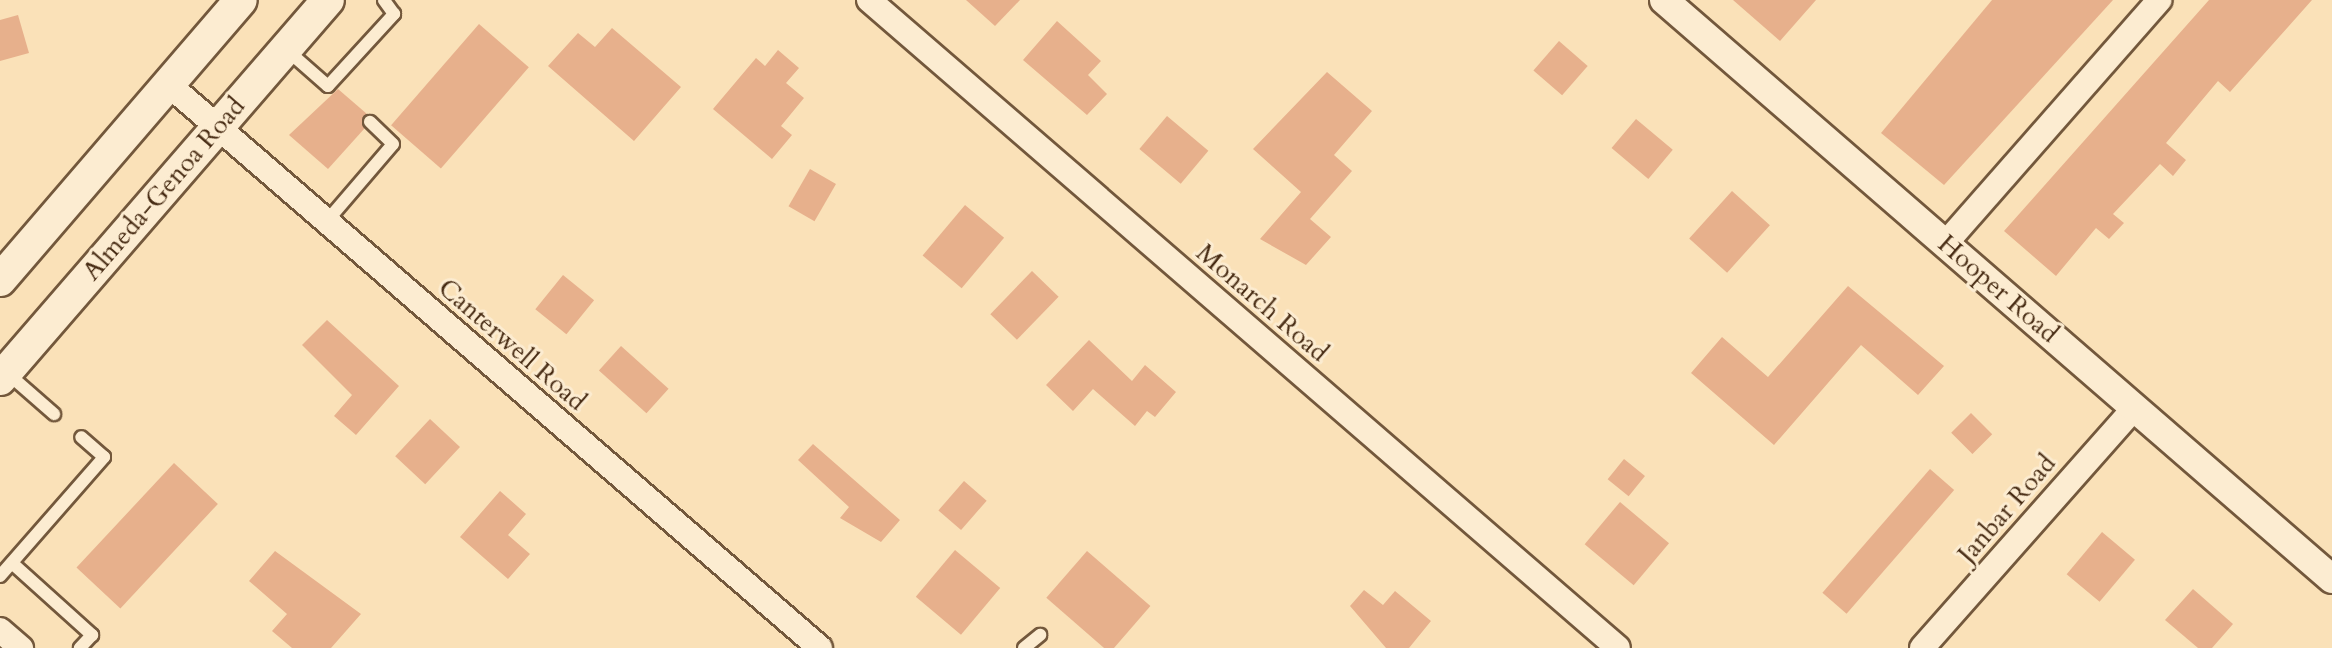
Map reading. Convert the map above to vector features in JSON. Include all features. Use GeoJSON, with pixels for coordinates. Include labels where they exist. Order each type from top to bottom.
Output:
{"type":"FeatureCollection","features":[{"type":"Feature","properties":{"kind":"main road"},"geometry":{"type":"LineString","coordinates":[[0,280],[241,0]]}},
{"type":"Feature","properties":{"kind":"main road","name":"Almeda-Genoa Road"},"geometry":{"type":"LineString","coordinates":[[3,376],[328,0]]}},
{"type":"Feature","properties":{"kind":"street","name":"Monarch Road"},"geometry":{"type":"LineString","coordinates":[[869,0],[1618,648]]}},
{"type":"Feature","properties":{"kind":"street","name":"Hooper Road"},"geometry":{"type":"LineString","coordinates":[[1664,0],[2332,579]]}},
{"type":"Feature","properties":{"kind":"street"},"geometry":{"type":"LineString","coordinates":[[1945,244],[2159,0]]}},
{"type":"Feature","properties":{"kind":"street","name":"Canterwell Road"},"geometry":{"type":"LineString","coordinates":[[168,84],[820,648]]}},
{"type":"Feature","properties":{"kind":"street","name":"Janbar Road"},"geometry":{"type":"LineString","coordinates":[[1922,648],[2134,408]]}},
{"type":"Feature","properties":{"kind":"street"},"geometry":{"type":"LineString","coordinates":[[0,630],[21,648]]}},
{"type":"Feature","properties":{"kind":"lane"},"geometry":{"type":"LineString","coordinates":[[285,49],[330,86],[394,14],[384,0]]}},
{"type":"Feature","properties":{"kind":"lane"},"geometry":{"type":"LineString","coordinates":[[327,221],[393,144],[370,122]]}},
{"type":"Feature","properties":{"kind":"lane"},"geometry":{"type":"LineString","coordinates":[[3,376],[54,414]]}},
{"type":"Feature","properties":{"kind":"lane"},"geometry":{"type":"LineString","coordinates":[[0,576],[104,457],[81,437]]}},
{"type":"Feature","properties":{"kind":"lane"},"geometry":{"type":"LineString","coordinates":[[12,563],[92,635],[80,648]]}},
{"type":"Feature","properties":{"kind":"lane"},"geometry":{"type":"LineString","coordinates":[[1024,648],[1040,635]]}},
{"type":"Feature","properties":{"kind":"building"},"geometry":{"type":"Polygon","coordinates":[[[966,0],[1020,0],[995,26],[966,0]]]}},
{"type":"Feature","properties":{"kind":"building"},"geometry":{"type":"Polygon","coordinates":[[[1733,0],[1816,0],[1780,41],[1733,0]]]}},
{"type":"Feature","properties":{"kind":"building"},"geometry":{"type":"Polygon","coordinates":[[[1992,0],[2113,0],[1944,185],[1881,133],[1992,0]]]}},
{"type":"Feature","properties":{"kind":"building"},"geometry":{"type":"Polygon","coordinates":[[[2209,0],[2312,0],[2230,92],[2218,81],[2166,143],[2186,160],[2173,176],[2160,164],[2113,214],[2124,223],[2109,239],[2096,228],[2056,276],[2004,231],[2209,0]]]}},
{"type":"Feature","properties":{"kind":"building"},"geometry":{"type":"Polygon","coordinates":[[[18,15],[29,53],[0,61],[0,20],[18,15]]]}},
{"type":"Feature","properties":{"kind":"building"},"geometry":{"type":"Polygon","coordinates":[[[1057,21],[1101,61],[1088,75],[1107,94],[1087,115],[1023,60],[1057,21]]]}},
{"type":"Feature","properties":{"kind":"building"},"geometry":{"type":"Polygon","coordinates":[[[479,24],[529,67],[441,168],[391,125],[479,24]]]}},
{"type":"Feature","properties":{"kind":"building"},"geometry":{"type":"Polygon","coordinates":[[[612,28],[681,87],[634,141],[548,66],[578,33],[595,47],[612,28]]]}},
{"type":"Feature","properties":{"kind":"building"},"geometry":{"type":"Polygon","coordinates":[[[1559,41],[1588,66],[1562,95],[1533,70],[1559,41]]]}},
{"type":"Feature","properties":{"kind":"building"},"geometry":{"type":"Polygon","coordinates":[[[778,50],[799,68],[786,83],[804,98],[781,126],[792,135],[772,159],[713,109],[756,58],[765,66],[778,50]]]}},
{"type":"Feature","properties":{"kind":"building"},"geometry":{"type":"Polygon","coordinates":[[[1327,72],[1372,111],[1334,155],[1352,171],[1310,219],[1331,237],[1306,265],[1260,239],[1301,192],[1253,149],[1327,72]]]}},
{"type":"Feature","properties":{"kind":"building"},"geometry":{"type":"Polygon","coordinates":[[[338,89],[367,114],[364,129],[328,169],[289,135],[338,89]]]}},
{"type":"Feature","properties":{"kind":"building"},"geometry":{"type":"Polygon","coordinates":[[[1167,116],[1208,151],[1181,184],[1139,149],[1167,116]]]}},
{"type":"Feature","properties":{"kind":"building"},"geometry":{"type":"Polygon","coordinates":[[[1636,119],[1673,150],[1648,179],[1612,148],[1636,119]]]}},
{"type":"Feature","properties":{"kind":"building"},"geometry":{"type":"Polygon","coordinates":[[[810,169],[836,184],[814,221],[788,206],[810,169]]]}},
{"type":"Feature","properties":{"kind":"building"},"geometry":{"type":"Polygon","coordinates":[[[1732,191],[1770,225],[1727,273],[1689,239],[1732,191]]]}},
{"type":"Feature","properties":{"kind":"building"},"geometry":{"type":"Polygon","coordinates":[[[965,205],[1004,238],[962,288],[923,256],[965,205]]]}},
{"type":"Feature","properties":{"kind":"building"},"geometry":{"type":"Polygon","coordinates":[[[1032,271],[1059,297],[1017,340],[990,314],[1032,271]]]}},
{"type":"Feature","properties":{"kind":"building"},"geometry":{"type":"Polygon","coordinates":[[[563,275],[594,300],[566,334],[535,309],[563,275]]]}},
{"type":"Feature","properties":{"kind":"building"},"geometry":{"type":"Polygon","coordinates":[[[1848,286],[1944,366],[1918,395],[1861,345],[1774,445],[1691,373],[1722,337],[1768,377],[1848,286]]]}},
{"type":"Feature","properties":{"kind":"building"},"geometry":{"type":"Polygon","coordinates":[[[327,320],[399,386],[356,435],[334,416],[352,395],[302,345],[327,320]]]}},
{"type":"Feature","properties":{"kind":"building"},"geometry":{"type":"Polygon","coordinates":[[[1089,340],[1132,381],[1145,365],[1176,392],[1155,417],[1147,411],[1135,426],[1093,389],[1073,411],[1046,385],[1089,340]]]}},
{"type":"Feature","properties":{"kind":"building"},"geometry":{"type":"Polygon","coordinates":[[[621,346],[669,389],[646,413],[599,371],[621,346]]]}},
{"type":"Feature","properties":{"kind":"building"},"geometry":{"type":"Polygon","coordinates":[[[1971,413],[1992,434],[1972,454],[1951,433],[1971,413]]]}},
{"type":"Feature","properties":{"kind":"building"},"geometry":{"type":"Polygon","coordinates":[[[430,419],[460,447],[425,484],[395,456],[430,419]]]}},
{"type":"Feature","properties":{"kind":"building"},"geometry":{"type":"Polygon","coordinates":[[[813,444],[900,520],[881,542],[840,518],[849,507],[798,460],[813,444]]]}},
{"type":"Feature","properties":{"kind":"building"},"geometry":{"type":"Polygon","coordinates":[[[1624,459],[1645,476],[1629,496],[1608,479],[1624,459]]]}},
{"type":"Feature","properties":{"kind":"building"},"geometry":{"type":"Polygon","coordinates":[[[174,463],[218,504],[120,609],[76,568],[174,463]]]}},
{"type":"Feature","properties":{"kind":"building"},"geometry":{"type":"Polygon","coordinates":[[[1930,469],[1954,490],[1847,614],[1822,593],[1930,469]]]}},
{"type":"Feature","properties":{"kind":"building"},"geometry":{"type":"Polygon","coordinates":[[[964,481],[987,501],[961,530],[938,510],[964,481]]]}},
{"type":"Feature","properties":{"kind":"building"},"geometry":{"type":"Polygon","coordinates":[[[500,491],[526,514],[508,535],[530,554],[508,579],[460,537],[500,491]]]}},
{"type":"Feature","properties":{"kind":"building"},"geometry":{"type":"Polygon","coordinates":[[[1620,502],[1669,543],[1634,585],[1585,544],[1620,502]]]}},
{"type":"Feature","properties":{"kind":"building"},"geometry":{"type":"Polygon","coordinates":[[[2102,532],[2135,560],[2100,602],[2067,574],[2102,532]]]}},
{"type":"Feature","properties":{"kind":"building"},"geometry":{"type":"Polygon","coordinates":[[[955,550],[1000,588],[961,635],[916,597],[955,550]]]}},
{"type":"Feature","properties":{"kind":"building"},"geometry":{"type":"Polygon","coordinates":[[[275,551],[361,614],[331,648],[292,648],[272,631],[287,614],[249,581],[275,551]]]}},
{"type":"Feature","properties":{"kind":"building"},"geometry":{"type":"Polygon","coordinates":[[[1087,551],[1150,606],[1114,648],[1104,648],[1046,598],[1087,551]]]}},
{"type":"Feature","properties":{"kind":"building"},"geometry":{"type":"Polygon","coordinates":[[[2193,589],[2233,624],[2212,648],[2198,648],[2165,620],[2193,589]]]}},
{"type":"Feature","properties":{"kind":"building"},"geometry":{"type":"Polygon","coordinates":[[[1364,590],[1383,605],[1395,591],[1431,621],[1409,648],[1386,648],[1350,606],[1364,590]]]}}]}
